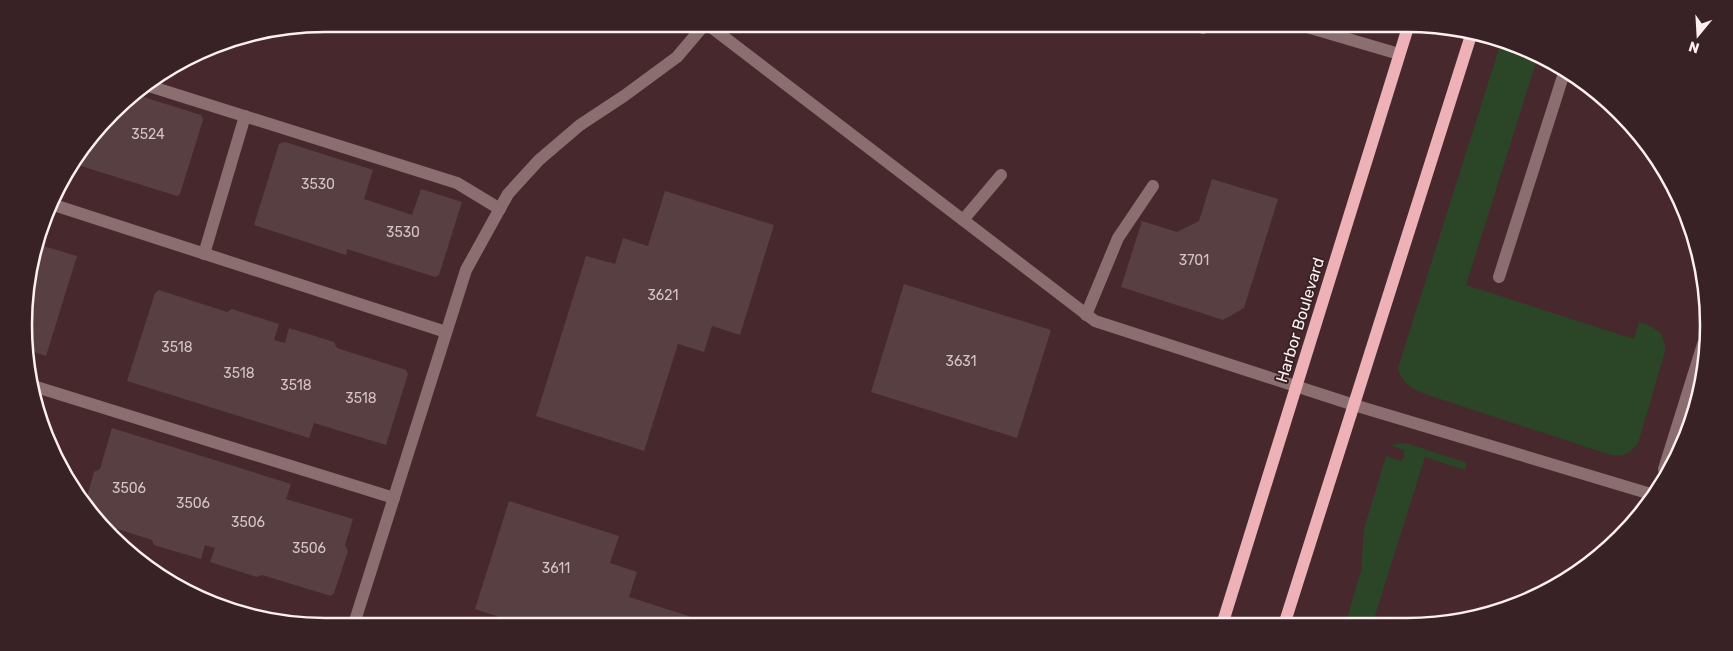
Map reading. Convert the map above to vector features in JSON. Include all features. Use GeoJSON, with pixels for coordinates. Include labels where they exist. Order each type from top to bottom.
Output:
{"type":"FeatureCollection","features":[{"type":"Feature","properties":{"kind":"main road","name":"Harbor Boulevard"},"geometry":{"type":"LineString","coordinates":[[1224,618],[1407,32]]}},
{"type":"Feature","properties":{"kind":"main road"},"geometry":{"type":"LineString","coordinates":[[1286,618],[1470,39]]}},
{"type":"Feature","properties":{"kind":"lane"},"geometry":{"type":"LineString","coordinates":[[356,618],[466,270],[508,194],[538,160],[580,124],[624,96],[676,57],[699,32]]}},
{"type":"Feature","properties":{"kind":"lane"},"geometry":{"type":"LineString","coordinates":[[716,32],[1094,321],[1354,405],[1648,493]]}},
{"type":"Feature","properties":{"kind":"lane"},"geometry":{"type":"LineString","coordinates":[[1324,32],[1400,54]]}},
{"type":"Feature","properties":{"kind":"lane"},"geometry":{"type":"LineString","coordinates":[[1499,277],[1563,77]]}},
{"type":"Feature","properties":{"kind":"lane"},"geometry":{"type":"LineString","coordinates":[[154,88],[457,183],[500,209]]}},
{"type":"Feature","properties":{"kind":"lane"},"geometry":{"type":"LineString","coordinates":[[204,254],[245,116]]}},
{"type":"Feature","properties":{"kind":"lane"},"geometry":{"type":"LineString","coordinates":[[963,220],[1001,175]]}},
{"type":"Feature","properties":{"kind":"lane"},"geometry":{"type":"LineString","coordinates":[[1086,315],[1118,238],[1153,186]]}},
{"type":"Feature","properties":{"kind":"lane"},"geometry":{"type":"LineString","coordinates":[[58,207],[446,332]]}},
{"type":"Feature","properties":{"kind":"lane"},"geometry":{"type":"LineString","coordinates":[[1666,463],[1699,358]]}},
{"type":"Feature","properties":{"kind":"lane"},"geometry":{"type":"LineString","coordinates":[[39,387],[394,498]]}},
{"type":"Feature","properties":{"kind":"shaded area"},"geometry":{"type":"Polygon","coordinates":[[[1408,32],[1446,35],[1483,42],[1537,63],[1586,93],[1628,132],[1661,179],[1685,231],[1691,250],[1698,287],[1700,345],[1691,401],[1678,438],[1661,472],[1628,519],[1601,546],[1554,579],[1520,596],[1483,609],[1446,616],[1427,618],[306,618],[250,609],[213,596],[163,569],[118,533],[93,504],[63,455],[42,401],[33,345],[33,306],[42,250],[55,213],[82,163],[118,118],[163,82],[213,55],[250,42],[306,33],[1408,32]]]}},
{"type":"Feature","properties":{"kind":"green space"},"geometry":{"type":"Polygon","coordinates":[[[1499,47],[1502,48],[1536,62],[1466,285],[1634,339],[1639,322],[1655,329],[1664,340],[1665,352],[1638,443],[1625,454],[1617,456],[1608,454],[1425,394],[1406,383],[1398,368],[1499,47]]]}},
{"type":"Feature","properties":{"kind":"green space"},"geometry":{"type":"Polygon","coordinates":[[[1406,443],[1467,463],[1465,470],[1425,457],[1374,618],[1347,618],[1361,571],[1364,529],[1386,456],[1401,461],[1404,458],[1404,450],[1389,445],[1406,443]]]}},
{"type":"Feature","properties":{"kind":"building"},"geometry":{"type":"Polygon","coordinates":[[[142,97],[201,115],[203,120],[180,194],[177,196],[81,166],[105,132],[142,97]]]}},
{"type":"Feature","properties":{"kind":"building"},"geometry":{"type":"Polygon","coordinates":[[[285,142],[373,170],[364,199],[412,215],[421,189],[462,202],[439,275],[435,277],[347,249],[346,255],[254,225],[279,144],[285,142]]]}},
{"type":"Feature","properties":{"kind":"building"},"geometry":{"type":"Polygon","coordinates":[[[1212,179],[1278,199],[1244,308],[1223,320],[1121,287],[1142,221],[1177,232],[1199,221],[1212,179]]]}},
{"type":"Feature","properties":{"kind":"building"},"geometry":{"type":"Polygon","coordinates":[[[665,191],[774,225],[740,335],[712,326],[704,352],[678,344],[644,451],[536,416],[586,256],[615,264],[623,238],[648,246],[665,191]]]}},
{"type":"Feature","properties":{"kind":"building"},"geometry":{"type":"Polygon","coordinates":[[[43,246],[77,256],[46,356],[34,352],[32,326],[35,287],[43,246]]]}},
{"type":"Feature","properties":{"kind":"building"},"geometry":{"type":"Polygon","coordinates":[[[904,284],[1051,330],[1017,438],[871,392],[904,284]]]}},
{"type":"Feature","properties":{"kind":"building"},"geometry":{"type":"Polygon","coordinates":[[[159,290],[227,312],[232,309],[279,324],[274,340],[285,343],[289,328],[334,342],[337,348],[406,370],[408,374],[386,445],[314,423],[309,438],[127,381],[155,293],[159,290]]]}},
{"type":"Feature","properties":{"kind":"building"},"geometry":{"type":"Polygon","coordinates":[[[112,428],[291,484],[286,499],[353,519],[345,545],[348,551],[334,593],[331,596],[262,575],[257,577],[210,562],[215,548],[205,545],[201,559],[154,545],[152,540],[113,528],[87,496],[94,472],[100,469],[112,428]]]}},
{"type":"Feature","properties":{"kind":"building"},"geometry":{"type":"Polygon","coordinates":[[[509,501],[619,536],[610,563],[637,572],[629,597],[695,618],[502,618],[475,609],[509,501]]]}}]}
